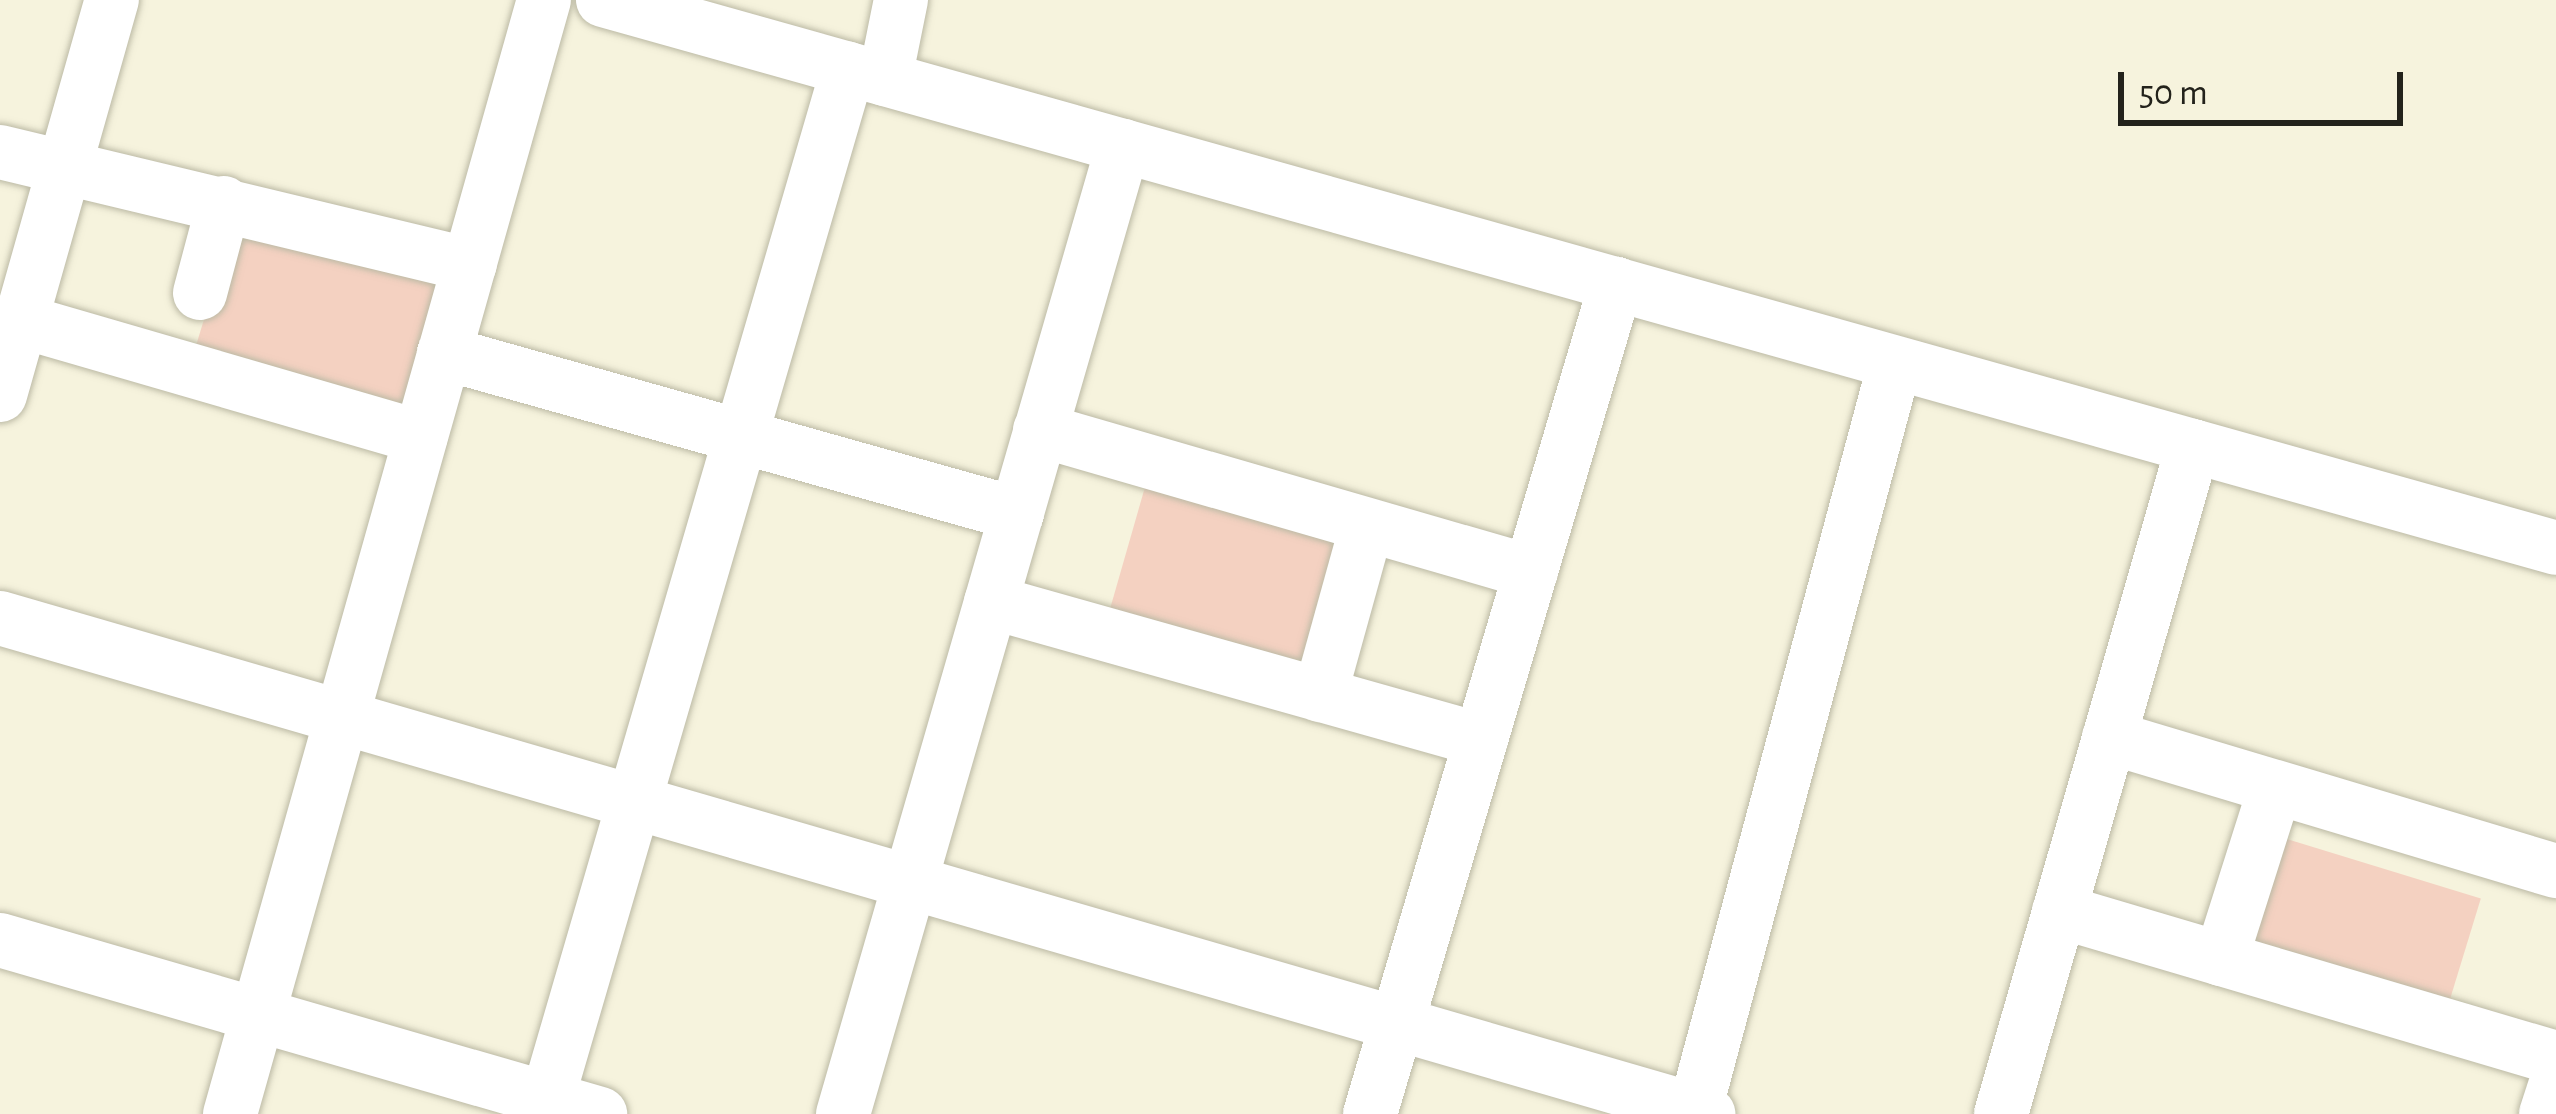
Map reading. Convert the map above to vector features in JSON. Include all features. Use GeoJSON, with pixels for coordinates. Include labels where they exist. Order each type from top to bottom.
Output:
{"type":"FeatureCollection","features":[{"type":"Feature","properties":{"kind":"street"},"geometry":{"type":"LineString","coordinates":[[0,394],[58,169],[112,0]]}},
{"type":"Feature","properties":{"kind":"street"},"geometry":{"type":"LineString","coordinates":[[230,1114],[544,0]]}},
{"type":"Feature","properties":{"kind":"street"},"geometry":{"type":"LineString","coordinates":[[603,0],[2556,548]]}},
{"type":"Feature","properties":{"kind":"street"},"geometry":{"type":"LineString","coordinates":[[545,1106],[741,436],[867,74],[901,0]]}},
{"type":"Feature","properties":{"kind":"street"},"geometry":{"type":"LineString","coordinates":[[843,1114],[1123,146]]}},
{"type":"Feature","properties":{"kind":"street"},"geometry":{"type":"LineString","coordinates":[[0,152],[470,265]]}},
{"type":"Feature","properties":{"kind":"street"},"geometry":{"type":"LineString","coordinates":[[200,293],[224,203]]}},
{"type":"Feature","properties":{"kind":"street"},"geometry":{"type":"LineString","coordinates":[[1370,1114],[1616,284]]}},
{"type":"Feature","properties":{"kind":"street"},"geometry":{"type":"LineString","coordinates":[[20,321],[421,437]]}},
{"type":"Feature","properties":{"kind":"street"},"geometry":{"type":"LineString","coordinates":[[444,353],[1016,514]]}},
{"type":"Feature","properties":{"kind":"street"},"geometry":{"type":"LineString","coordinates":[[0,618],[1702,1112],[1895,363]]}},
{"type":"Feature","properties":{"kind":"street"},"geometry":{"type":"LineString","coordinates":[[1040,430],[1531,572]]}},
{"type":"Feature","properties":{"kind":"street"},"geometry":{"type":"LineString","coordinates":[[2001,1114],[2193,446]]}},
{"type":"Feature","properties":{"kind":"street"},"geometry":{"type":"LineString","coordinates":[[1320,695],[1366,525]]}},
{"type":"Feature","properties":{"kind":"street"},"geometry":{"type":"LineString","coordinates":[[991,602],[1481,740]]}},
{"type":"Feature","properties":{"kind":"street"},"geometry":{"type":"LineString","coordinates":[[2109,737],[2556,871]]}},
{"type":"Feature","properties":{"kind":"street"},"geometry":{"type":"LineString","coordinates":[[2221,959],[2275,789]]}},
{"type":"Feature","properties":{"kind":"street"},"geometry":{"type":"LineString","coordinates":[[2060,911],[2556,1058]]}},
{"type":"Feature","properties":{"kind":"street"},"geometry":{"type":"LineString","coordinates":[[0,940],[545,1106],[600,1114]]}},
{"type":"Feature","properties":{"kind":"street"},"geometry":{"type":"LineString","coordinates":[[2546,1114],[2556,1084]]}},
{"type":"Feature","properties":{"kind":"shaded area"},"geometry":{"type":"Polygon","coordinates":[[[235,218],[451,284],[410,417],[194,351],[235,218]]]}},
{"type":"Feature","properties":{"kind":"shaded area"},"geometry":{"type":"Polygon","coordinates":[[[1147,480],[1351,538],[1312,674],[1108,616],[1147,480]]]}},
{"type":"Feature","properties":{"kind":"shaded area"},"geometry":{"type":"Polygon","coordinates":[[[2280,837],[2481,898],[2445,1017],[2244,956],[2280,837]]]}}]}
